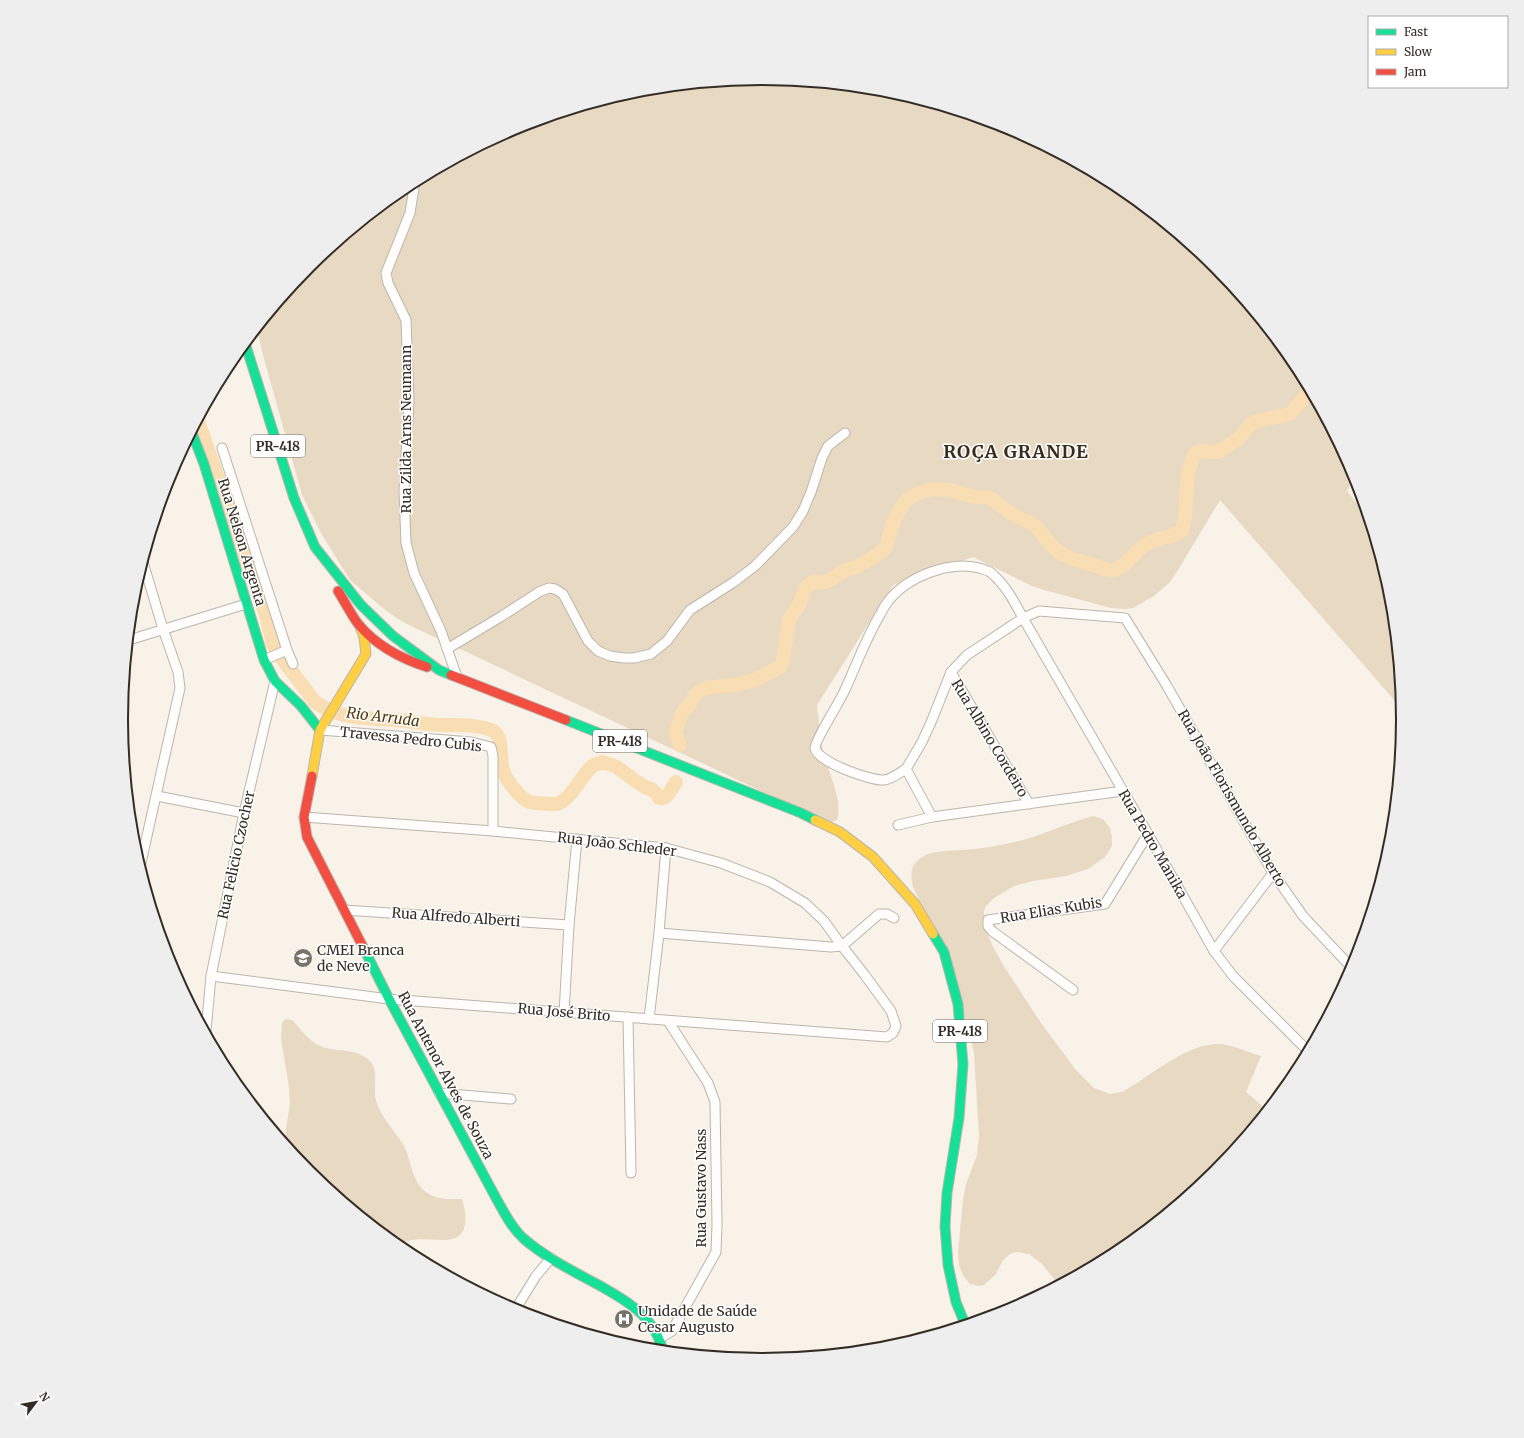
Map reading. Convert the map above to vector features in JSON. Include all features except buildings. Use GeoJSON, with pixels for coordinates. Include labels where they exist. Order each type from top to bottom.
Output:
{"type":"FeatureCollection","features":[{"type":"Feature","properties":{"kind":"main road","name":"PR-418"},"geometry":{"type":"LineString","coordinates":[[247,350],[294,498],[315,547],[361,605],[393,636],[439,670],[801,813],[840,832],[873,857],[914,904],[944,952],[958,1004],[963,1064],[959,1118],[947,1193],[945,1226],[948,1265],[956,1302],[964,1320]]}},
{"type":"Feature","properties":{"kind":"main road","name":"Rua Nelson Argenta"},"geometry":{"type":"LineString","coordinates":[[194,437],[204,464],[264,660],[275,681],[302,706],[320,730]]}},
{"type":"Feature","properties":{"kind":"main road"},"geometry":{"type":"LineString","coordinates":[[315,547],[329,576],[359,625],[364,637],[366,654],[384,646]]}},
{"type":"Feature","properties":{"kind":"main road"},"geometry":{"type":"LineString","coordinates":[[359,625],[384,646],[404,659],[425,667],[439,670]]}},
{"type":"Feature","properties":{"kind":"main road","name":"Rua Antenor Alves de Souza"},"geometry":{"type":"LineString","coordinates":[[366,654],[320,730],[304,817],[307,837],[439,1093],[513,1228],[527,1242],[550,1258],[626,1300],[646,1318],[660,1338]]}},
{"type":"Feature","properties":{"kind":"main road"},"geometry":{"type":"LineString","coordinates":[[660,1338],[662,1345]]}},
{"type":"Feature","properties":{"kind":"street","name":"Rua Zilda Arns Neumann"},"geometry":{"type":"LineString","coordinates":[[414,190],[410,213],[386,272],[388,283],[406,320],[408,401],[404,491],[406,543],[414,573],[441,631],[457,677]]}},
{"type":"Feature","properties":{"kind":"street"},"geometry":{"type":"LineString","coordinates":[[447,649],[539,592],[549,588],[555,588],[563,594],[588,641],[598,651],[610,656],[624,658],[634,658],[651,654],[667,641],[690,610],[734,582],[755,566],[793,527],[809,499],[822,458],[828,446],[845,433]]}},
{"type":"Feature","properties":{"kind":"street","name":"Rua Nelson Argenta"},"geometry":{"type":"LineString","coordinates":[[222,448],[287,650],[293,664]]}},
{"type":"Feature","properties":{"kind":"street","name":"Rua Pedro Manika"},"geometry":{"type":"LineString","coordinates":[[906,769],[894,777],[884,780],[874,779],[835,765],[823,759],[816,752],[815,747],[820,734],[837,706],[872,628],[889,600],[911,581],[930,572],[970,566],[989,571],[1007,589],[1214,951],[1233,976],[1304,1047]]}},
{"type":"Feature","properties":{"kind":"street"},"geometry":{"type":"LineString","coordinates":[[143,855],[180,688],[178,672],[146,571]]}},
{"type":"Feature","properties":{"kind":"street"},"geometry":{"type":"LineString","coordinates":[[133,639],[246,604]]}},
{"type":"Feature","properties":{"kind":"street","name":"Rua João Florismundo Alberto"},"geometry":{"type":"LineString","coordinates":[[1023,618],[1039,611],[1125,618],[1167,686],[1274,873],[1303,916],[1347,963]]}},
{"type":"Feature","properties":{"kind":"street"},"geometry":{"type":"LineString","coordinates":[[932,817],[906,769],[922,742],[951,672],[967,655],[1023,618]]}},
{"type":"Feature","properties":{"kind":"street"},"geometry":{"type":"LineString","coordinates":[[264,660],[287,650]]}},
{"type":"Feature","properties":{"kind":"street","name":"Rua Albino Cordeiro"},"geometry":{"type":"LineString","coordinates":[[951,672],[1029,804]]}},
{"type":"Feature","properties":{"kind":"street","name":"Rua Felicio Czocher"},"geometry":{"type":"LineString","coordinates":[[207,1024],[211,976],[244,813],[275,681]]}},
{"type":"Feature","properties":{"kind":"street","name":"Travessa Pedro Cubis"},"geometry":{"type":"LineString","coordinates":[[320,730],[471,742],[491,747],[493,756],[493,831]]}},
{"type":"Feature","properties":{"kind":"street"},"geometry":{"type":"LineString","coordinates":[[898,825],[932,817],[1123,791]]}},
{"type":"Feature","properties":{"kind":"street"},"geometry":{"type":"LineString","coordinates":[[157,796],[244,813]]}},
{"type":"Feature","properties":{"kind":"street","name":"Rua João Schleder"},"geometry":{"type":"LineString","coordinates":[[304,817],[493,831],[666,848],[721,863],[770,882],[805,903],[824,921],[891,1011]]}},
{"type":"Feature","properties":{"kind":"street","name":"Rua Elias Kubis"},"geometry":{"type":"LineString","coordinates":[[1073,990],[992,931],[988,926],[988,920],[1105,904],[1148,834]]}},
{"type":"Feature","properties":{"kind":"street"},"geometry":{"type":"LineString","coordinates":[[564,1013],[569,924],[577,839]]}},
{"type":"Feature","properties":{"kind":"street"},"geometry":{"type":"LineString","coordinates":[[649,1019],[659,933],[666,848]]}},
{"type":"Feature","properties":{"kind":"street"},"geometry":{"type":"LineString","coordinates":[[1214,951],[1274,873]]}},
{"type":"Feature","properties":{"kind":"street","name":"Rua Alfredo Alberti"},"geometry":{"type":"LineString","coordinates":[[344,910],[569,924]]}},
{"type":"Feature","properties":{"kind":"street"},"geometry":{"type":"LineString","coordinates":[[659,933],[832,947],[842,946],[879,914],[887,914],[894,918]]}},
{"type":"Feature","properties":{"kind":"street","name":"Rua José Brito"},"geometry":{"type":"LineString","coordinates":[[211,976],[389,998],[564,1013],[887,1037],[893,1034],[896,1026],[891,1011]]}},
{"type":"Feature","properties":{"kind":"street"},"geometry":{"type":"LineString","coordinates":[[628,1017],[630,1173]]}},
{"type":"Feature","properties":{"kind":"street","name":"Rua Gustavo Nass"},"geometry":{"type":"LineString","coordinates":[[660,1338],[672,1331],[716,1252],[717,1225],[715,1102],[708,1083],[668,1021]]}},
{"type":"Feature","properties":{"kind":"street"},"geometry":{"type":"LineString","coordinates":[[439,1093],[511,1099]]}},
{"type":"Feature","properties":{"kind":"street"},"geometry":{"type":"LineString","coordinates":[[518,1305],[536,1276],[550,1258]]}},
{"type":"Feature","properties":{"kind":"shaded area"},"geometry":{"type":"Polygon","coordinates":[[[762,85],[803,86],[845,90],[886,97],[966,119],[1005,133],[1042,150],[1079,170],[1148,216],[1180,242],[1210,271],[1239,301],[1265,333],[1311,402],[1331,439],[1351,484],[1347,491],[1359,505],[1362,515],[1384,595],[1391,636],[1396,702],[1220,500],[1169,583],[1154,596],[1133,608],[1111,608],[1044,590],[1032,586],[973,557],[893,585],[817,705],[823,748],[826,762],[835,787],[838,804],[837,820],[832,822],[821,819],[411,626],[384,609],[350,580],[321,533],[302,495],[258,334],[285,301],[344,242],[376,216],[445,170],[482,150],[519,133],[558,119],[638,97],[679,90],[721,86],[762,85]]]}},
{"type":"Feature","properties":{"kind":"shaded area"},"geometry":{"type":"Polygon","coordinates":[[[1094,816],[1103,819],[1110,828],[1112,846],[1105,857],[1088,869],[1066,876],[1033,881],[1014,886],[994,898],[986,906],[984,911],[984,924],[993,947],[1005,968],[1039,1020],[1075,1069],[1094,1088],[1110,1094],[1122,1092],[1186,1052],[1213,1044],[1226,1045],[1261,1056],[1246,1092],[1263,1107],[1239,1137],[1180,1196],[1148,1222],[1079,1268],[1055,1281],[1042,1264],[1029,1254],[1018,1252],[1011,1253],[1003,1260],[996,1274],[984,1285],[979,1286],[970,1284],[963,1275],[959,1265],[958,1252],[963,1200],[966,1184],[977,1155],[979,1136],[974,1052],[957,985],[913,887],[911,873],[916,862],[928,854],[943,851],[981,848],[1016,842],[1094,816]]]}},
{"type":"Feature","properties":{"kind":"shaded area"},"geometry":{"type":"Polygon","coordinates":[[[285,1019],[292,1020],[314,1043],[331,1049],[352,1052],[370,1061],[373,1065],[375,1074],[375,1095],[378,1106],[403,1144],[415,1178],[423,1190],[433,1196],[445,1199],[462,1199],[465,1221],[462,1233],[451,1239],[417,1239],[404,1242],[376,1222],[344,1196],[285,1137],[290,1103],[289,1087],[281,1039],[282,1023],[285,1019]]]}},
{"type":"Feature","properties":{"kind":"waterway","name":"Rio Arruda"},"geometry":{"type":"LineString","coordinates":[[680,745],[675,733],[682,713],[691,703],[694,696],[706,688],[740,684],[757,679],[781,666],[789,619],[799,605],[805,589],[812,582],[828,581],[843,571],[853,568],[874,557],[884,549],[895,519],[905,502],[911,497],[927,490],[937,489],[949,490],[975,497],[988,497],[1014,515],[1031,523],[1054,548],[1063,554],[1072,559],[1105,569],[1114,570],[1125,564],[1147,544],[1173,535],[1182,530],[1185,518],[1188,473],[1194,455],[1199,451],[1218,452],[1239,438],[1251,424],[1257,421],[1290,414],[1307,395]]}},
{"type":"Feature","properties":{"kind":"waterway","name":"Rio Arruda"},"geometry":{"type":"LineString","coordinates":[[200,426],[266,615],[273,644],[280,656],[315,702],[336,713],[359,718],[438,725],[474,726],[493,731],[499,738],[502,766],[506,778],[520,795],[532,803],[558,804],[569,795],[589,769],[594,765],[603,762],[617,767],[634,780],[651,789],[658,795],[659,798],[667,795],[676,782]]}},
{"type":"Feature","properties":{"kind":"traffic: fast"},"geometry":{"type":"LineString","coordinates":[[247,350],[294,498],[315,547],[361,605],[393,636],[439,670],[451,675]]}},
{"type":"Feature","properties":{"kind":"traffic: fast"},"geometry":{"type":"LineString","coordinates":[[194,438],[204,464],[264,660],[275,681],[301,706],[320,730]]}},
{"type":"Feature","properties":{"kind":"traffic: fast"},"geometry":{"type":"LineString","coordinates":[[566,720],[801,813],[815,820]]}},
{"type":"Feature","properties":{"kind":"traffic: fast"},"geometry":{"type":"LineString","coordinates":[[933,934],[944,952],[958,1004],[963,1064],[959,1118],[947,1193],[945,1226],[948,1265],[956,1302],[963,1320]]}},
{"type":"Feature","properties":{"kind":"traffic: fast"},"geometry":{"type":"LineString","coordinates":[[362,945],[389,999],[496,1198],[515,1229],[523,1238],[542,1253],[635,1308],[653,1328],[661,1345]]}},
{"type":"Feature","properties":{"kind":"traffic: slow"},"geometry":{"type":"LineString","coordinates":[[312,776],[320,730],[366,654],[364,637],[360,626]]}},
{"type":"Feature","properties":{"kind":"traffic: slow"},"geometry":{"type":"LineString","coordinates":[[815,820],[840,832],[873,857],[915,904],[933,934]]}},
{"type":"Feature","properties":{"kind":"traffic: jam"},"geometry":{"type":"LineString","coordinates":[[338,591],[356,621],[366,633],[390,651],[427,667]]}},
{"type":"Feature","properties":{"kind":"traffic: jam"},"geometry":{"type":"LineString","coordinates":[[451,675],[566,720]]}},
{"type":"Feature","properties":{"kind":"traffic: jam"},"geometry":{"type":"LineString","coordinates":[[312,776],[304,817],[307,837],[362,945]]}},
{"type":"Feature","properties":{"kind":"place","name":"CMEI Branca de Neve"},"geometry":{"type":"Point","coordinates":[303,958]}},
{"type":"Feature","properties":{"kind":"place","name":"Unidade de Saúde Cesar Augusto"},"geometry":{"type":"Point","coordinates":[624,1319]}},
{"type":"Feature","properties":{"kind":"district","name":"ROÇA GRANDE"},"geometry":{"type":"Point","coordinates":[1016,452]}}]}
